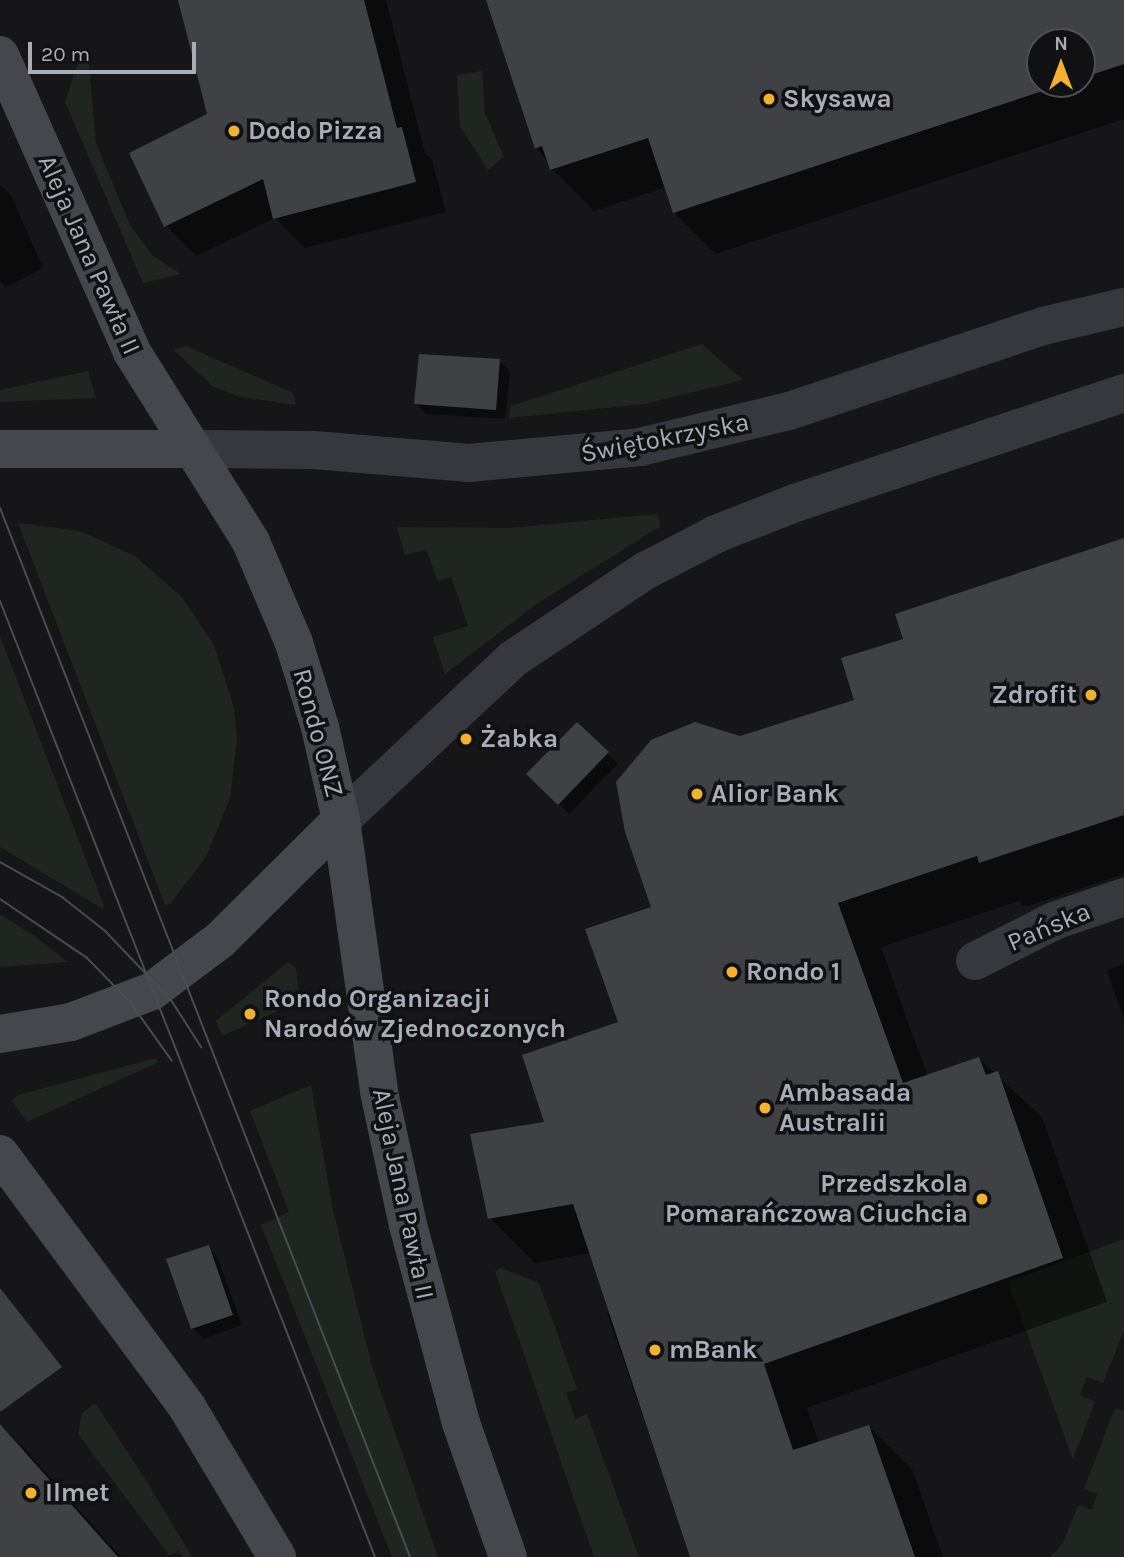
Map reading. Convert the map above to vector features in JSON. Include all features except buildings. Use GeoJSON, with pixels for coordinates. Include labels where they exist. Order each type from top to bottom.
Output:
{"type":"FeatureCollection","features":[{"type":"Feature","properties":{"kind":"main road","name":"Aleja Jana Pawła II"},"geometry":{"type":"LineString","coordinates":[[0,55],[132,352],[190,449]]}},
{"type":"Feature","properties":{"kind":"main road"},"geometry":{"type":"LineString","coordinates":[[0,449],[190,449]]}},
{"type":"Feature","properties":{"kind":"main road","name":"Rondo ONZ"},"geometry":{"type":"LineString","coordinates":[[0,1034],[72,1022],[152,991],[220,940],[341,820],[320,727],[279,605],[251,542],[190,449]]}},
{"type":"Feature","properties":{"kind":"main road","name":"Aleja Jana Pawła II"},"geometry":{"type":"LineString","coordinates":[[341,820],[379,1093],[405,1214],[461,1423],[508,1557]]}},
{"type":"Feature","properties":{"kind":"main road"},"geometry":{"type":"LineString","coordinates":[[0,1154],[181,1398],[277,1557]]}},
{"type":"Feature","properties":{"kind":"street","name":"Świętokrzyska"},"geometry":{"type":"LineString","coordinates":[[190,449],[314,450],[469,463],[628,449],[766,418],[1043,326],[1124,307]]}},
{"type":"Feature","properties":{"kind":"street"},"geometry":{"type":"LineString","coordinates":[[341,820],[513,659],[645,570],[716,534],[795,503],[1124,393]]}},
{"type":"Feature","properties":{"kind":"street","name":"Pańska"},"geometry":{"type":"LineString","coordinates":[[975,961],[1054,921],[1124,897]]}},
{"type":"Feature","properties":{"kind":"shaded area"},"geometry":{"type":"Polygon","coordinates":[[[88,55],[96,143],[130,225],[153,256],[181,274],[143,283],[65,102],[79,59],[88,55]]]}},
{"type":"Feature","properties":{"kind":"shaded area"},"geometry":{"type":"Polygon","coordinates":[[[482,71],[485,113],[504,157],[488,170],[460,127],[457,75],[482,71]]]}},
{"type":"Feature","properties":{"kind":"shaded area"},"geometry":{"type":"Polygon","coordinates":[[[702,344],[743,380],[644,404],[509,418],[511,406],[702,344]]]}},
{"type":"Feature","properties":{"kind":"shaded area"},"geometry":{"type":"Polygon","coordinates":[[[186,346],[293,393],[296,405],[240,397],[212,386],[174,350],[186,346]]]}},
{"type":"Feature","properties":{"kind":"shaded area"},"geometry":{"type":"Polygon","coordinates":[[[88,371],[96,398],[0,402],[0,390],[88,371]]]}},
{"type":"Feature","properties":{"kind":"shaded area"},"geometry":{"type":"Polygon","coordinates":[[[657,514],[661,526],[538,603],[445,674],[433,637],[468,626],[451,577],[438,581],[426,550],[405,555],[397,527],[510,528],[657,514]]]}},
{"type":"Feature","properties":{"kind":"shaded area"},"geometry":{"type":"Polygon","coordinates":[[[18,523],[80,531],[135,556],[182,597],[214,645],[234,708],[237,739],[230,798],[206,857],[170,904],[165,905],[18,523]]]}},
{"type":"Feature","properties":{"kind":"shaded area"},"geometry":{"type":"Polygon","coordinates":[[[0,636],[104,906],[103,909],[0,847],[0,636]]]}},
{"type":"Feature","properties":{"kind":"shaded area"},"geometry":{"type":"Polygon","coordinates":[[[0,914],[33,935],[68,962],[0,967],[0,914]]]}},
{"type":"Feature","properties":{"kind":"shaded area"},"geometry":{"type":"Polygon","coordinates":[[[288,962],[296,968],[300,1001],[222,1036],[216,1021],[288,962]]]}},
{"type":"Feature","properties":{"kind":"shaded area"},"geometry":{"type":"Polygon","coordinates":[[[156,1058],[159,1062],[27,1122],[12,1101],[18,1095],[156,1058]]]}},
{"type":"Feature","properties":{"kind":"shaded area"},"geometry":{"type":"Polygon","coordinates":[[[311,1085],[333,1210],[372,1366],[438,1557],[392,1557],[261,1225],[289,1212],[250,1111],[311,1085]]]}},
{"type":"Feature","properties":{"kind":"shaded area"},"geometry":{"type":"Polygon","coordinates":[[[1124,1239],[1124,1330],[1103,1383],[1087,1377],[1080,1395],[1095,1402],[1073,1459],[1008,1282],[1124,1239]]]}},
{"type":"Feature","properties":{"kind":"shaded area"},"geometry":{"type":"Polygon","coordinates":[[[501,1268],[539,1283],[577,1389],[566,1393],[575,1419],[587,1414],[639,1557],[594,1557],[495,1271],[501,1268]]]}},
{"type":"Feature","properties":{"kind":"shaded area"},"geometry":{"type":"Polygon","coordinates":[[[95,1403],[192,1557],[182,1557],[179,1551],[169,1555],[78,1434],[82,1413],[95,1403]]]}},
{"type":"Feature","properties":{"kind":"shaded area"},"geometry":{"type":"Polygon","coordinates":[[[1115,1408],[1124,1411],[1124,1557],[1050,1557],[1063,1543],[1078,1505],[1092,1510],[1097,1494],[1084,1489],[1115,1408]]]}},
{"type":"Feature","properties":{"kind":"tram line"},"geometry":{"type":"LineString","coordinates":[[0,508],[410,1557]]}},
{"type":"Feature","properties":{"kind":"tram line"},"geometry":{"type":"LineString","coordinates":[[0,601],[375,1557]]}},
{"type":"Feature","properties":{"kind":"tram line"},"geometry":{"type":"LineString","coordinates":[[0,862],[62,897],[105,931],[171,1000],[201,1047]]}},
{"type":"Feature","properties":{"kind":"tram line"},"geometry":{"type":"LineString","coordinates":[[0,899],[87,958],[130,1002],[172,1061]]}},
{"type":"Feature","properties":{"kind":"place","name":"Skysawa"},"geometry":{"type":"Point","coordinates":[769,99]}},
{"type":"Feature","properties":{"kind":"place","name":"Dodo Pizza"},"geometry":{"type":"Point","coordinates":[234,131]}},
{"type":"Feature","properties":{"kind":"place","name":"Zdrofit"},"geometry":{"type":"Point","coordinates":[1091,695]}},
{"type":"Feature","properties":{"kind":"place","name":"Żabka"},"geometry":{"type":"Point","coordinates":[466,739]}},
{"type":"Feature","properties":{"kind":"place","name":"Alior Bank"},"geometry":{"type":"Point","coordinates":[697,794]}},
{"type":"Feature","properties":{"kind":"place","name":"Rondo 1"},"geometry":{"type":"Point","coordinates":[732,972]}},
{"type":"Feature","properties":{"kind":"place","name":"Rondo Organizacji Narodów Zjednoczonych"},"geometry":{"type":"Point","coordinates":[250,1014]}},
{"type":"Feature","properties":{"kind":"place","name":"Ambasada Australii"},"geometry":{"type":"Point","coordinates":[765,1108]}},
{"type":"Feature","properties":{"kind":"place","name":"Przedszkola Pomarańczowa Ciuchcia"},"geometry":{"type":"Point","coordinates":[982,1199]}},
{"type":"Feature","properties":{"kind":"place","name":"mBank"},"geometry":{"type":"Point","coordinates":[655,1350]}},
{"type":"Feature","properties":{"kind":"place","name":"Ilmet"},"geometry":{"type":"Point","coordinates":[31,1493]}}]}
